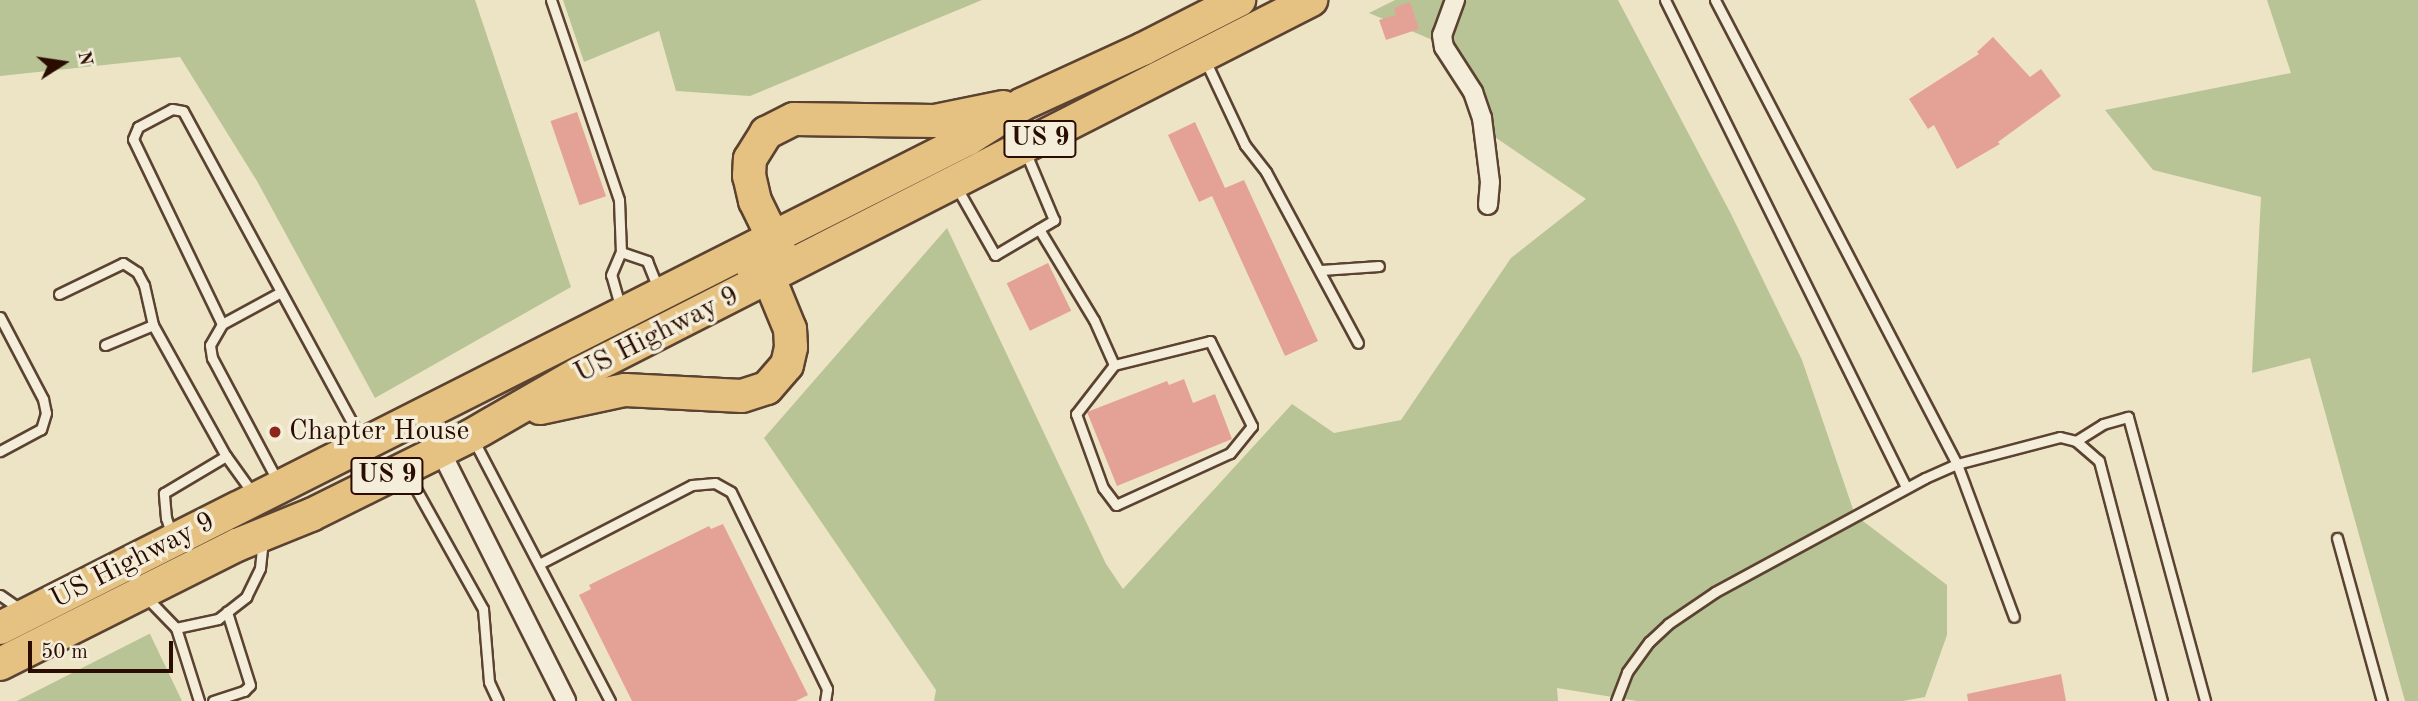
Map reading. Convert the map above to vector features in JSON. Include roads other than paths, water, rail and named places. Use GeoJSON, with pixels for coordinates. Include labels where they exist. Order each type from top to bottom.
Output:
{"type":"FeatureCollection","features":[{"type":"Feature","properties":{"kind":"highway","name":"US Highway 9"},"geometry":{"type":"LineString","coordinates":[[14,621],[726,263],[968,139],[1023,104],[1143,49],[1239,0]]}},
{"type":"Feature","properties":{"kind":"highway","name":"US Highway 9"},"geometry":{"type":"LineString","coordinates":[[0,664],[263,533],[311,515],[472,435],[580,373],[1311,0]]}},
{"type":"Feature","properties":{"kind":"highway"},"geometry":{"type":"LineString","coordinates":[[508,416],[625,390],[742,396],[767,388],[787,365],[791,347],[790,329],[772,239],[755,201],[749,176],[750,159],[757,143],[780,124],[814,117],[935,121],[1023,104]]}},
{"type":"Feature","properties":{"kind":"highway"},"geometry":{"type":"LineString","coordinates":[[726,263],[779,273]]}},
{"type":"Feature","properties":{"kind":"street"},"geometry":{"type":"LineString","coordinates":[[1455,0],[1443,35],[1444,47],[1473,92],[1482,118],[1490,182],[1488,205]]}},
{"type":"Feature","properties":{"kind":"street"},"geometry":{"type":"LineString","coordinates":[[440,450],[566,701]]}},
{"type":"Feature","properties":{"kind":"lane"},"geometry":{"type":"LineString","coordinates":[[551,0],[619,200],[621,252],[611,275],[623,314]]}},
{"type":"Feature","properties":{"kind":"lane"},"geometry":{"type":"LineString","coordinates":[[1665,0],[1906,487]]}},
{"type":"Feature","properties":{"kind":"lane"},"geometry":{"type":"LineString","coordinates":[[1715,0],[1957,464],[2014,617]]}},
{"type":"Feature","properties":{"kind":"lane"},"geometry":{"type":"LineString","coordinates":[[1203,56],[1245,145],[1266,172],[1358,343]]}},
{"type":"Feature","properties":{"kind":"lane"},"geometry":{"type":"LineString","coordinates":[[222,324],[133,139],[138,127],[172,109],[183,111],[279,293],[365,445]]}},
{"type":"Feature","properties":{"kind":"lane"},"geometry":{"type":"LineString","coordinates":[[955,183],[995,255],[1054,220],[1024,147]]}},
{"type":"Feature","properties":{"kind":"lane"},"geometry":{"type":"LineString","coordinates":[[1039,229],[1094,320],[1114,365]]}},
{"type":"Feature","properties":{"kind":"lane"},"geometry":{"type":"LineString","coordinates":[[621,252],[648,261],[661,295]]}},
{"type":"Feature","properties":{"kind":"lane"},"geometry":{"type":"LineString","coordinates":[[59,294],[123,263],[137,272],[144,285],[153,325],[226,456],[269,493]]}},
{"type":"Feature","properties":{"kind":"lane"},"geometry":{"type":"LineString","coordinates":[[1321,270],[1379,265]]}},
{"type":"Feature","properties":{"kind":"lane"},"geometry":{"type":"LineString","coordinates":[[269,493],[212,358],[210,345],[222,324],[279,293]]}},
{"type":"Feature","properties":{"kind":"lane"},"geometry":{"type":"LineString","coordinates":[[0,317],[43,399],[46,413],[41,429],[0,451]]}},
{"type":"Feature","properties":{"kind":"lane"},"geometry":{"type":"LineString","coordinates":[[105,345],[153,325]]}},
{"type":"Feature","properties":{"kind":"lane"},"geometry":{"type":"LineString","coordinates":[[1210,341],[1252,426],[1230,453],[1116,505],[1103,488],[1076,414],[1114,365],[1210,341]]}},
{"type":"Feature","properties":{"kind":"lane"},"geometry":{"type":"LineString","coordinates":[[2076,441],[2103,424],[2128,417],[2205,701]]}},
{"type":"Feature","properties":{"kind":"lane"},"geometry":{"type":"LineString","coordinates":[[472,435],[610,701]]}},
{"type":"Feature","properties":{"kind":"lane"},"geometry":{"type":"LineString","coordinates":[[1616,701],[1634,660],[1649,642],[1684,612],[1906,487],[1957,464],[2051,438],[2076,441],[2099,461],[2162,701]]}},
{"type":"Feature","properties":{"kind":"lane"},"geometry":{"type":"LineString","coordinates":[[174,541],[166,518],[164,493],[226,456]]}},
{"type":"Feature","properties":{"kind":"lane"},"geometry":{"type":"LineString","coordinates":[[404,468],[483,609],[489,682],[498,701]]}},
{"type":"Feature","properties":{"kind":"lane"},"geometry":{"type":"LineString","coordinates":[[539,564],[692,485],[715,484],[731,492],[827,689],[825,701]]}},
{"type":"Feature","properties":{"kind":"lane"},"geometry":{"type":"LineString","coordinates":[[176,628],[218,619],[246,597],[260,568],[263,533]]}},
{"type":"Feature","properties":{"kind":"lane"},"geometry":{"type":"LineString","coordinates":[[2337,538],[2382,701]]}},
{"type":"Feature","properties":{"kind":"lane"},"geometry":{"type":"LineString","coordinates":[[142,593],[176,628],[199,701]]}},
{"type":"Feature","properties":{"kind":"lane"},"geometry":{"type":"LineString","coordinates":[[0,595],[14,621]]}},
{"type":"Feature","properties":{"kind":"lane"},"geometry":{"type":"LineString","coordinates":[[213,701],[244,691],[250,685],[227,612]]}},
{"type":"Feature","properties":{"kind":"place","name":"Chapter House"},"geometry":{"type":"Point","coordinates":[275,432]}}]}
